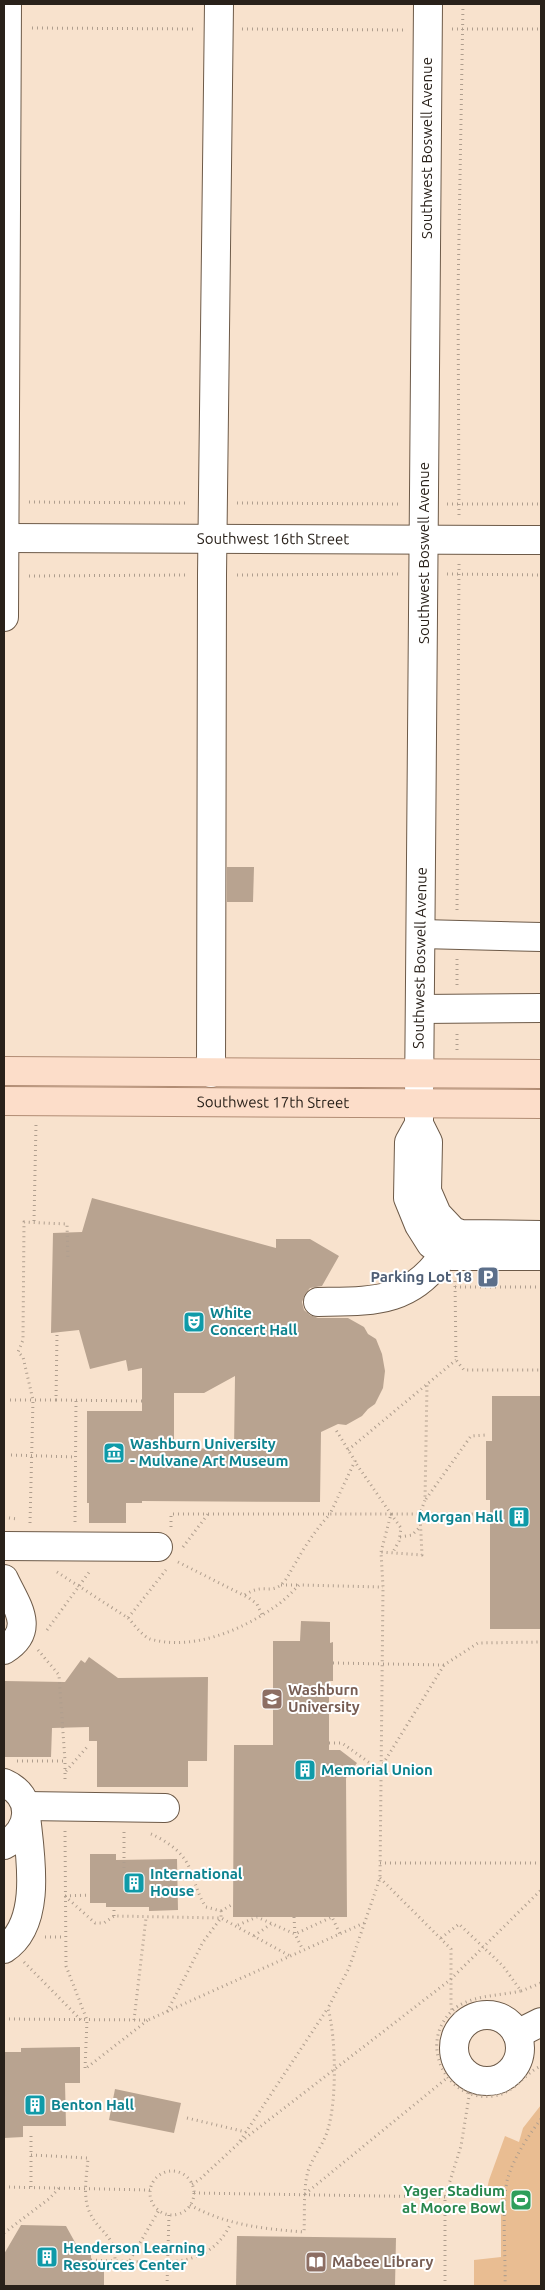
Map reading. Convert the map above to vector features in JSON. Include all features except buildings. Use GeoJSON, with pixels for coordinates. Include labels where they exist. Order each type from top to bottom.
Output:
{"type":"FeatureCollection","features":[{"type":"Feature","properties":{"kind":"main road","name":"Southwest 17th Street"},"geometry":{"type":"LineString","coordinates":[[4,1071],[541,1074]]}},
{"type":"Feature","properties":{"kind":"main road","name":"Southwest 17th Street"},"geometry":{"type":"LineString","coordinates":[[4,1101],[419,1114],[541,1104]]}},
{"type":"Feature","properties":{"kind":"street"},"geometry":{"type":"LineString","coordinates":[[4,617],[7,16]]}},
{"type":"Feature","properties":{"kind":"street"},"geometry":{"type":"LineString","coordinates":[[211,1073],[212,575],[219,16]]}},
{"type":"Feature","properties":{"kind":"street","name":"Southwest Boswell Avenue"},"geometry":{"type":"LineString","coordinates":[[419,1114],[425,539],[427,17]]}},
{"type":"Feature","properties":{"kind":"street","name":"Southwest 16th Street"},"geometry":{"type":"LineString","coordinates":[[5,538],[541,540]]}},
{"type":"Feature","properties":{"kind":"street"},"geometry":{"type":"LineString","coordinates":[[421,934],[541,937]]}},
{"type":"Feature","properties":{"kind":"street"},"geometry":{"type":"LineString","coordinates":[[420,1009],[541,1008]]}},
{"type":"Feature","properties":{"kind":"street"},"geometry":{"type":"LineString","coordinates":[[419,1114],[428,1142],[427,1191],[437,1214],[453,1231],[461,1234],[541,1235]]}},
{"type":"Feature","properties":{"kind":"street"},"geometry":{"type":"LineString","coordinates":[[419,1114],[409,1142],[408,1198],[423,1232],[431,1244],[449,1255],[541,1256]]}},
{"type":"Feature","properties":{"kind":"street"},"geometry":{"type":"LineString","coordinates":[[318,1302],[374,1301],[400,1294],[423,1278],[449,1255]]}},
{"type":"Feature","properties":{"kind":"street"},"geometry":{"type":"LineString","coordinates":[[17,1546],[75,1547],[170,1556]]}},
{"type":"Feature","properties":{"kind":"street"},"geometry":{"type":"LineString","coordinates":[[4,1579],[20,1613],[23,1624],[20,1635],[12,1645],[4,1650]]}},
{"type":"Feature","properties":{"kind":"street"},"geometry":{"type":"LineString","coordinates":[[8,1772],[26,1811],[30,1864],[28,1913],[14,1955]]}},
{"type":"Feature","properties":{"kind":"street"},"geometry":{"type":"LineString","coordinates":[[26,1811],[165,1808]]}},
{"type":"Feature","properties":{"kind":"street"},"geometry":{"type":"LineString","coordinates":[[4,1845],[17,1837],[24,1827],[26,1811]]}},
{"type":"Feature","properties":{"kind":"street"},"geometry":{"type":"LineString","coordinates":[[493,2015],[507,2022],[517,2034],[520,2052],[518,2060],[507,2075],[490,2081],[462,2084],[461,2069],[453,2049],[458,2017],[493,2015]]}},
{"type":"Feature","properties":{"kind":"street"},"geometry":{"type":"LineString","coordinates":[[517,2034],[541,2022]]}},
{"type":"Feature","properties":{"kind":"path"},"geometry":{"type":"LineString","coordinates":[[457,1073],[458,294],[463,4]]}},
{"type":"Feature","properties":{"kind":"path"},"geometry":{"type":"LineString","coordinates":[[7,16],[427,17],[463,29],[541,29]]}},
{"type":"Feature","properties":{"kind":"path"},"geometry":{"type":"LineString","coordinates":[[5,502],[541,504]]}},
{"type":"Feature","properties":{"kind":"path"},"geometry":{"type":"LineString","coordinates":[[4,576],[541,575]]}},
{"type":"Feature","properties":{"kind":"path"},"geometry":{"type":"LineString","coordinates":[[34,1221],[36,1118]]}},
{"type":"Feature","properties":{"kind":"path"},"geometry":{"type":"LineString","coordinates":[[17,1546],[32,1456],[33,1400],[23,1357],[18,1352],[23,1340],[24,1222],[66,1224],[68,1260]]}},
{"type":"Feature","properties":{"kind":"path"},"geometry":{"type":"LineString","coordinates":[[449,1255],[455,1286],[456,1360],[464,1370],[541,1370]]}},
{"type":"Feature","properties":{"kind":"path"},"geometry":{"type":"LineString","coordinates":[[455,1286],[541,1287]]}},
{"type":"Feature","properties":{"kind":"path"},"geometry":{"type":"LineString","coordinates":[[56,1332],[56,1400]]}},
{"type":"Feature","properties":{"kind":"path"},"geometry":{"type":"LineString","coordinates":[[348,1450],[456,1360]]}},
{"type":"Feature","properties":{"kind":"path"},"geometry":{"type":"LineString","coordinates":[[425,1500],[426,1385]]}},
{"type":"Feature","properties":{"kind":"path"},"geometry":{"type":"LineString","coordinates":[[10,1400],[142,1401]]}},
{"type":"Feature","properties":{"kind":"path"},"geometry":{"type":"LineString","coordinates":[[75,1547],[76,1400]]}},
{"type":"Feature","properties":{"kind":"path"},"geometry":{"type":"LineString","coordinates":[[336,1430],[355,1462],[401,1528],[400,1537],[393,1552]]}},
{"type":"Feature","properties":{"kind":"path"},"geometry":{"type":"LineString","coordinates":[[381,1552],[422,1555],[420,1514],[425,1500],[471,1436],[486,1435]]}},
{"type":"Feature","properties":{"kind":"path"},"geometry":{"type":"LineString","coordinates":[[11,1456],[76,1457]]}},
{"type":"Feature","properties":{"kind":"path"},"geometry":{"type":"LineString","coordinates":[[245,1595],[254,1589],[272,1590],[281,1585],[289,1576],[296,1561],[330,1514],[355,1462]]}},
{"type":"Feature","properties":{"kind":"path"},"geometry":{"type":"LineString","coordinates":[[171,1514],[483,1514]]}},
{"type":"Feature","properties":{"kind":"path"},"geometry":{"type":"LineString","coordinates":[[128,1618],[170,1556],[208,1514]]}},
{"type":"Feature","properties":{"kind":"path"},"geometry":{"type":"LineString","coordinates":[[239,2143],[328,2008],[350,1968],[380,1878],[383,1588],[381,1552],[391,1514]]}},
{"type":"Feature","properties":{"kind":"path"},"geometry":{"type":"LineString","coordinates":[[400,1537],[412,1535],[420,1527]]}},
{"type":"Feature","properties":{"kind":"path"},"geometry":{"type":"LineString","coordinates":[[170,1556],[245,1595],[257,1604],[262,1615]]}},
{"type":"Feature","properties":{"kind":"path"},"geometry":{"type":"LineString","coordinates":[[47,1630],[92,1567]]}},
{"type":"Feature","properties":{"kind":"path"},"geometry":{"type":"LineString","coordinates":[[281,1585],[383,1588]]}},
{"type":"Feature","properties":{"kind":"path"},"geometry":{"type":"LineString","coordinates":[[79,1587],[128,1618],[148,1638],[178,1643],[212,1637],[262,1615],[275,1608],[299,1585]]}},
{"type":"Feature","properties":{"kind":"path"},"geometry":{"type":"LineString","coordinates":[[382,1766],[444,1665],[478,1643],[541,1642]]}},
{"type":"Feature","properties":{"kind":"path"},"geometry":{"type":"LineString","coordinates":[[37,1649],[59,1675],[65,1786]]}},
{"type":"Feature","properties":{"kind":"path"},"geometry":{"type":"LineString","coordinates":[[333,1662],[444,1665]]}},
{"type":"Feature","properties":{"kind":"path"},"geometry":{"type":"LineString","coordinates":[[329,1743],[342,1743],[381,1772]]}},
{"type":"Feature","properties":{"kind":"path"},"geometry":{"type":"LineString","coordinates":[[65,1772],[87,1747]]}},
{"type":"Feature","properties":{"kind":"path"},"geometry":{"type":"LineString","coordinates":[[8,1772],[65,1761]]}},
{"type":"Feature","properties":{"kind":"path"},"geometry":{"type":"LineString","coordinates":[[124,1824],[124,1871]]}},
{"type":"Feature","properties":{"kind":"path"},"geometry":{"type":"LineString","coordinates":[[65,1830],[66,1966],[87,2020],[85,2069],[148,2020],[364,1923]]}},
{"type":"Feature","properties":{"kind":"path"},"geometry":{"type":"LineString","coordinates":[[146,1832],[169,1844],[182,1855],[189,1865],[197,1891],[206,1906],[221,1911],[233,1904]]}},
{"type":"Feature","properties":{"kind":"path"},"geometry":{"type":"LineString","coordinates":[[380,1863],[541,1863]]}},
{"type":"Feature","properties":{"kind":"path"},"geometry":{"type":"LineString","coordinates":[[380,1878],[451,1949],[450,1980],[458,2017]]}},
{"type":"Feature","properties":{"kind":"path"},"geometry":{"type":"LineString","coordinates":[[192,2184],[199,2180],[239,2143],[450,1980],[541,1890]]}},
{"type":"Feature","properties":{"kind":"path"},"geometry":{"type":"LineString","coordinates":[[64,1896],[90,1895]]}},
{"type":"Feature","properties":{"kind":"path"},"geometry":{"type":"LineString","coordinates":[[64,1896],[95,1924],[104,1923],[114,1916],[221,1918],[290,1956]]}},
{"type":"Feature","properties":{"kind":"path"},"geometry":{"type":"LineString","coordinates":[[114,1907],[114,1916]]}},
{"type":"Feature","properties":{"kind":"path"},"geometry":{"type":"LineString","coordinates":[[167,2012],[203,1942],[221,1918],[221,1911]]}},
{"type":"Feature","properties":{"kind":"path"},"geometry":{"type":"LineString","coordinates":[[134,2020],[146,1918]]}},
{"type":"Feature","properties":{"kind":"path"},"geometry":{"type":"LineString","coordinates":[[237,1926],[257,1918],[295,1934],[332,1918],[340,1934]]}},
{"type":"Feature","properties":{"kind":"path"},"geometry":{"type":"LineString","coordinates":[[294,1918],[295,1934],[303,1950]]}},
{"type":"Feature","properties":{"kind":"path"},"geometry":{"type":"LineString","coordinates":[[254,1936],[272,1924]]}},
{"type":"Feature","properties":{"kind":"path"},"geometry":{"type":"LineString","coordinates":[[441,1938],[460,1924],[503,1966],[521,1991]]}},
{"type":"Feature","properties":{"kind":"path"},"geometry":{"type":"LineString","coordinates":[[14,1955],[81,2020]]}},
{"type":"Feature","properties":{"kind":"path"},"geometry":{"type":"LineString","coordinates":[[541,1983],[521,1991],[472,2000],[458,2017],[443,2021],[436,2046],[437,2058],[462,2084],[482,2097],[495,2096],[509,2091],[541,2066]]}},
{"type":"Feature","properties":{"kind":"path"},"geometry":{"type":"LineString","coordinates":[[190,2205],[207,2215],[231,2222],[264,2229],[304,2232],[305,2194],[308,2172],[328,2132],[332,2106],[333,2028],[328,2008]]}},
{"type":"Feature","properties":{"kind":"path"},"geometry":{"type":"LineString","coordinates":[[4,2019],[148,2020]]}},
{"type":"Feature","properties":{"kind":"path"},"geometry":{"type":"LineString","coordinates":[[305,2194],[462,2084]]}},
{"type":"Feature","properties":{"kind":"path"},"geometry":{"type":"LineString","coordinates":[[445,2286],[445,2197],[461,2146],[462,2084]]}},
{"type":"Feature","properties":{"kind":"path"},"geometry":{"type":"LineString","coordinates":[[187,2118],[246,2132]]}},
{"type":"Feature","properties":{"kind":"path"},"geometry":{"type":"LineString","coordinates":[[506,2286],[506,2204],[508,2178],[519,2154],[541,2119]]}},
{"type":"Feature","properties":{"kind":"path"},"geometry":{"type":"LineString","coordinates":[[31,2132],[31,2187]]}},
{"type":"Feature","properties":{"kind":"path"},"geometry":{"type":"LineString","coordinates":[[31,2155],[88,2158],[86,2202],[90,2212],[113,2242],[115,2261]]}},
{"type":"Feature","properties":{"kind":"path"},"geometry":{"type":"LineString","coordinates":[[168,2171],[181,2172],[192,2184],[194,2193],[190,2205],[182,2212],[169,2214],[160,2210],[152,2201],[150,2190],[155,2179],[168,2171]]}},
{"type":"Feature","properties":{"kind":"path"},"geometry":{"type":"LineString","coordinates":[[4,2187],[150,2190]]}},
{"type":"Feature","properties":{"kind":"path"},"geometry":{"type":"LineString","coordinates":[[4,2233],[50,2198],[59,2188]]}},
{"type":"Feature","properties":{"kind":"path"},"geometry":{"type":"LineString","coordinates":[[194,2193],[445,2197]]}},
{"type":"Feature","properties":{"kind":"path"},"geometry":{"type":"LineString","coordinates":[[130,2261],[160,2210]]}},
{"type":"Feature","properties":{"kind":"path"},"geometry":{"type":"LineString","coordinates":[[167,2286],[169,2214]]}},
{"type":"Feature","properties":{"kind":"path"},"geometry":{"type":"LineString","coordinates":[[91,2260],[180,2261],[204,2254],[215,2247],[225,2235],[231,2222]]}},
{"type":"Feature","properties":{"kind":"shaded area","name":"Yager Stadium at Moore Bowl"},"geometry":{"type":"Polygon","coordinates":[[[541,2105],[541,2286],[474,2286],[474,2260],[501,2257],[501,2195],[486,2194],[489,2180],[505,2136],[519,2142],[523,2128],[541,2105]]]}},
{"type":"Feature","properties":{"kind":"place","name":"Parking Lot 18"},"geometry":{"type":"Point","coordinates":[488,1277]}},
{"type":"Feature","properties":{"kind":"place","name":"White Concert Hall"},"geometry":{"type":"Point","coordinates":[194,1322]}},
{"type":"Feature","properties":{"kind":"place","name":"Washburn University - Mulvane Art Museum"},"geometry":{"type":"Point","coordinates":[114,1453]}},
{"type":"Feature","properties":{"kind":"place","name":"Morgan Hall"},"geometry":{"type":"Point","coordinates":[519,1517]}},
{"type":"Feature","properties":{"kind":"place","name":"Washburn University"},"geometry":{"type":"Point","coordinates":[272,1699]}},
{"type":"Feature","properties":{"kind":"place","name":"Memorial Union"},"geometry":{"type":"Point","coordinates":[305,1770]}},
{"type":"Feature","properties":{"kind":"place","name":"International House"},"geometry":{"type":"Point","coordinates":[134,1883]}},
{"type":"Feature","properties":{"kind":"place","name":"Benton Hall"},"geometry":{"type":"Point","coordinates":[35,2105]}},
{"type":"Feature","properties":{"kind":"place","name":"Yager Stadium at Moore Bowl"},"geometry":{"type":"Point","coordinates":[521,2200]}},
{"type":"Feature","properties":{"kind":"place","name":"Henderson Learning Resources Center"},"geometry":{"type":"Point","coordinates":[47,2257]}},
{"type":"Feature","properties":{"kind":"place","name":"Mabee Library"},"geometry":{"type":"Point","coordinates":[316,2262]}}]}
